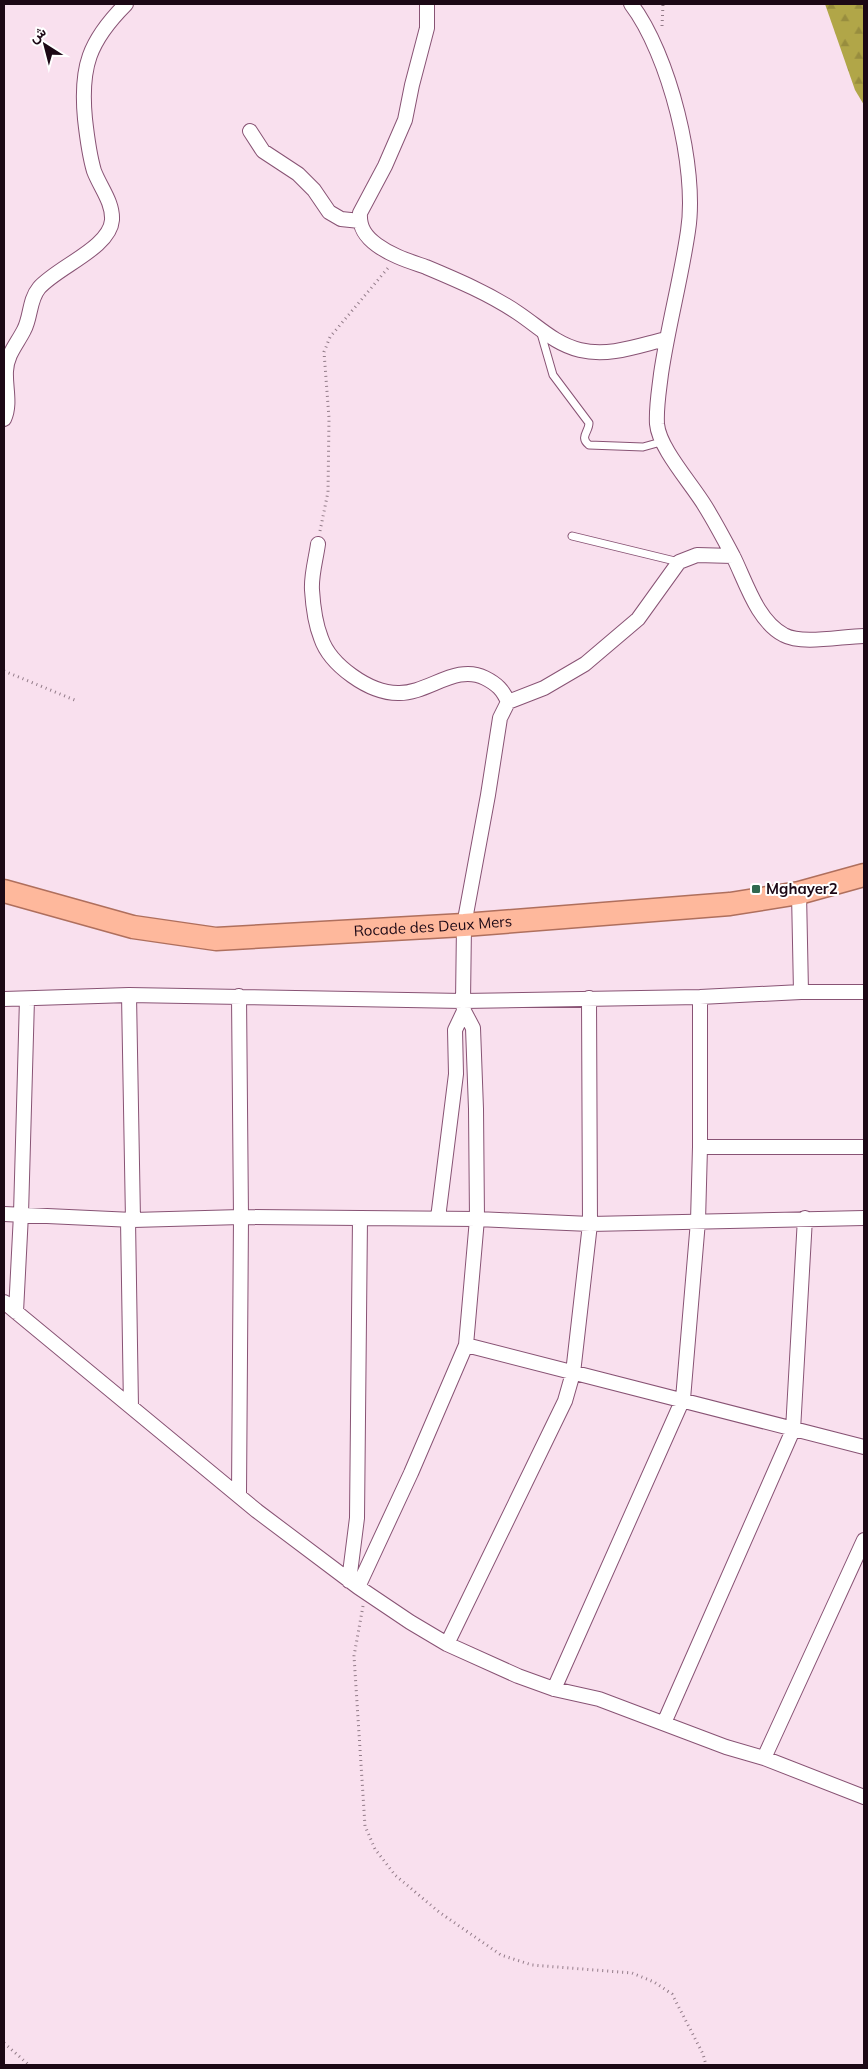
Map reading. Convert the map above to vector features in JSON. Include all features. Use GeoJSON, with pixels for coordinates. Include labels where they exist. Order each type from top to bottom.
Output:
{"type":"FeatureCollection","features":[{"type":"Feature","properties":{"kind":"highway","name":"Rocade des Deux Mers"},"geometry":{"type":"LineString","coordinates":[[4,891],[133,927],[216,938],[464,925],[730,904],[799,893],[864,875]]}},
{"type":"Feature","properties":{"kind":"street"},"geometry":{"type":"LineString","coordinates":[[4,419],[8,402],[6,370],[9,356],[25,330],[31,303],[38,290],[49,277],[102,240],[110,229],[112,220],[111,208],[95,172],[87,142],[83,97],[85,70],[94,44],[107,23],[126,4]]}},
{"type":"Feature","properties":{"kind":"street"},"geometry":{"type":"LineString","coordinates":[[427,4],[427,28],[412,84],[405,120],[386,166],[360,213],[362,230],[368,238],[398,257],[496,299],[519,313],[564,346],[601,353],[666,339]]}},
{"type":"Feature","properties":{"kind":"street"},"geometry":{"type":"LineString","coordinates":[[631,4],[641,19],[659,57],[673,97],[682,134],[689,178],[689,228],[666,339],[656,408],[657,426],[661,442],[705,505],[759,609],[774,628],[786,636],[817,639],[864,636]]}},
{"type":"Feature","properties":{"kind":"street"},"geometry":{"type":"LineString","coordinates":[[250,131],[263,151],[298,174],[314,190],[329,212],[341,219],[360,221]]}},
{"type":"Feature","properties":{"kind":"street"},"geometry":{"type":"LineString","coordinates":[[318,544],[312,587],[315,618],[321,640],[337,661],[354,678],[371,687],[397,694],[415,690],[452,676],[474,674],[494,682],[503,691],[508,702]]}},
{"type":"Feature","properties":{"kind":"street"},"geometry":{"type":"LineString","coordinates":[[438,1218],[456,1074],[455,1030],[463,1006],[464,925],[500,718],[508,702],[544,688],[585,664],[638,619],[679,562],[697,555],[732,556]]}},
{"type":"Feature","properties":{"kind":"street"},"geometry":{"type":"LineString","coordinates":[[799,893],[801,992]]}},
{"type":"Feature","properties":{"kind":"street"},"geometry":{"type":"LineString","coordinates":[[4,999],[130,995],[239,996],[463,1006],[589,998],[864,992]]}},
{"type":"Feature","properties":{"kind":"street"},"geometry":{"type":"LineString","coordinates":[[130,995],[131,1407]]}},
{"type":"Feature","properties":{"kind":"street"},"geometry":{"type":"LineString","coordinates":[[239,996],[241,1217],[239,1494]]}},
{"type":"Feature","properties":{"kind":"street"},"geometry":{"type":"LineString","coordinates":[[554,1689],[683,1399],[698,1220],[700,997]]}},
{"type":"Feature","properties":{"kind":"street"},"geometry":{"type":"LineString","coordinates":[[447,1644],[565,1401],[573,1373],[590,1224],[589,998]]}},
{"type":"Feature","properties":{"kind":"street"},"geometry":{"type":"LineString","coordinates":[[16,1312],[21,1214],[27,999]]}},
{"type":"Feature","properties":{"kind":"street"},"geometry":{"type":"LineString","coordinates":[[358,1587],[411,1473],[466,1345],[477,1219],[473,1028],[463,1006]]}},
{"type":"Feature","properties":{"kind":"street"},"geometry":{"type":"LineString","coordinates":[[700,1147],[864,1147]]}},
{"type":"Feature","properties":{"kind":"street"},"geometry":{"type":"LineString","coordinates":[[4,1214],[131,1220],[241,1217],[438,1218],[590,1224],[698,1220],[864,1218]]}},
{"type":"Feature","properties":{"kind":"street"},"geometry":{"type":"LineString","coordinates":[[358,1587],[360,1218]]}},
{"type":"Feature","properties":{"kind":"street"},"geometry":{"type":"LineString","coordinates":[[664,1724],[793,1430],[805,1218]]}},
{"type":"Feature","properties":{"kind":"street"},"geometry":{"type":"LineString","coordinates":[[4,1302],[239,1494],[257,1511],[358,1587],[447,1644],[518,1676],[554,1689],[599,1699],[664,1724],[764,1758],[864,1797]]}},
{"type":"Feature","properties":{"kind":"street"},"geometry":{"type":"LineString","coordinates":[[466,1345],[683,1399],[864,1448]]}},
{"type":"Feature","properties":{"kind":"street"},"geometry":{"type":"LineString","coordinates":[[764,1758],[864,1540]]}},
{"type":"Feature","properties":{"kind":"lane"},"geometry":{"type":"LineString","coordinates":[[540,330],[553,375],[588,420],[589,426],[584,438],[585,442],[589,445],[634,447],[661,442]]}},
{"type":"Feature","properties":{"kind":"lane"},"geometry":{"type":"LineString","coordinates":[[572,536],[679,562]]}},
{"type":"Feature","properties":{"kind":"path"},"geometry":{"type":"LineString","coordinates":[[318,544],[328,492],[329,418],[324,352],[330,338],[398,257]]}},
{"type":"Feature","properties":{"kind":"path"},"geometry":{"type":"LineString","coordinates":[[4,671],[77,701]]}},
{"type":"Feature","properties":{"kind":"path"},"geometry":{"type":"LineString","coordinates":[[358,1587],[360,1620],[354,1656],[365,1826],[375,1849],[395,1875],[439,1912],[501,1955],[532,1965],[632,1972],[660,1986],[672,1994],[703,2054],[706,2065]]}},
{"type":"Feature","properties":{"kind":"path"},"geometry":{"type":"LineString","coordinates":[[4,2043],[30,2065]]}},
{"type":"Feature","properties":{"kind":"green space"},"geometry":{"type":"Polygon","coordinates":[[[825,4],[864,4],[864,105],[855,90],[825,4]]]}},
{"type":"Feature","properties":{"kind":"place","name":"Mghayer2"},"geometry":{"type":"Point","coordinates":[756,889]}}]}
